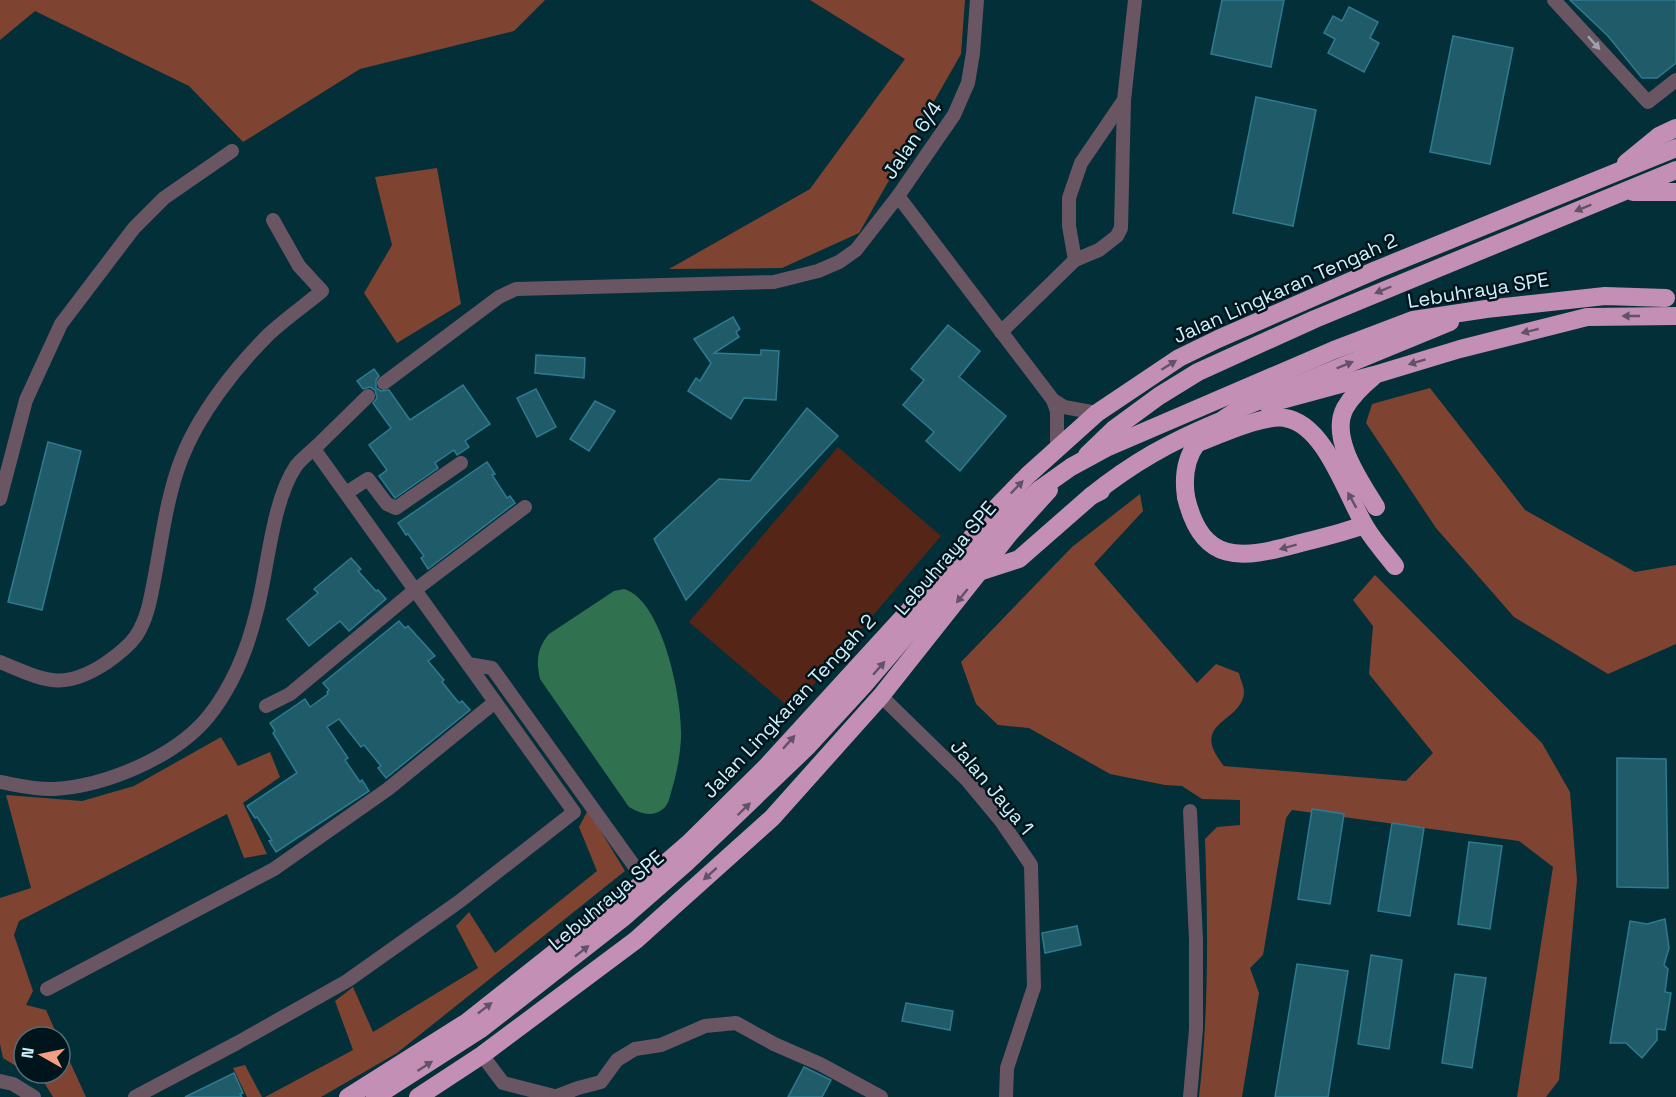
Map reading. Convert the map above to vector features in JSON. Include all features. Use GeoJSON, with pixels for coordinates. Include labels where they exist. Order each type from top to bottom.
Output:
{"type":"FeatureCollection","features":[{"type":"Feature","properties":{"kind":"highway"},"geometry":{"type":"LineString","coordinates":[[1614,174],[1659,136],[1676,128]]}},
{"type":"Feature","properties":{"kind":"highway","name":"Jalan Lingkaran Tengah 2"},"geometry":{"type":"LineString","coordinates":[[348,1097],[467,1022],[645,881],[690,842],[766,767],[948,568],[989,515],[1057,448],[1097,413],[1179,358],[1218,339],[1376,270],[1676,148]]}},
{"type":"Feature","properties":{"kind":"highway","name":"Jalan Lingkaran Tengah 2"},"geometry":{"type":"LineString","coordinates":[[418,1097],[482,1055],[636,940],[772,818],[881,696],[1044,495],[1114,429],[1188,378],[1315,319],[1676,170]]}},
{"type":"Feature","properties":{"kind":"highway"},"geometry":{"type":"LineString","coordinates":[[1621,193],[1676,192]]}},
{"type":"Feature","properties":{"kind":"highway","name":"Lebuhraya SPE"},"geometry":{"type":"LineString","coordinates":[[375,1097],[481,1029],[623,918],[687,863],[808,746],[872,676],[997,530],[1040,489],[1071,467],[1106,448],[1413,320],[1486,309],[1605,296],[1671,299]]}},
{"type":"Feature","properties":{"kind":"highway"},"geometry":{"type":"LineString","coordinates":[[1364,525],[1264,553],[1249,555],[1227,552],[1206,541],[1189,512],[1184,485],[1189,456],[1202,435],[1212,425],[1241,408],[1424,332],[1486,309]]}},
{"type":"Feature","properties":{"kind":"highway"},"geometry":{"type":"LineString","coordinates":[[982,571],[1019,559],[1091,496],[1144,457],[1174,440],[1252,408],[1460,349],[1587,316],[1676,316]]}},
{"type":"Feature","properties":{"kind":"highway"},"geometry":{"type":"LineString","coordinates":[[1374,375],[1358,390],[1344,410],[1341,432],[1346,453],[1377,507]]}},
{"type":"Feature","properties":{"kind":"highway"},"geometry":{"type":"LineString","coordinates":[[1091,496],[1175,452],[1266,418],[1285,418],[1307,428],[1316,437],[1364,525],[1395,566]]}},
{"type":"Feature","properties":{"kind":"street","name":"Jalan 6/4"},"geometry":{"type":"LineString","coordinates":[[384,383],[499,297],[516,288],[774,282],[818,271],[839,262],[856,250],[898,196],[954,115],[968,82],[973,53],[977,0]]}},
{"type":"Feature","properties":{"kind":"street"},"geometry":{"type":"LineString","coordinates":[[1001,332],[1075,260],[1099,250],[1117,236],[1121,228],[1124,100],[1135,0]]}},
{"type":"Feature","properties":{"kind":"street"},"geometry":{"type":"LineString","coordinates":[[1554,0],[1647,102],[1676,80]]}},
{"type":"Feature","properties":{"kind":"street"},"geometry":{"type":"LineString","coordinates":[[1075,260],[1069,226],[1069,198],[1081,163],[1124,100]]}},
{"type":"Feature","properties":{"kind":"street"},"geometry":{"type":"LineString","coordinates":[[0,499],[26,400],[61,324],[134,228],[164,198],[232,151]]}},
{"type":"Feature","properties":{"kind":"street"},"geometry":{"type":"LineString","coordinates":[[898,196],[1053,400],[1057,411],[1057,448]]}},
{"type":"Feature","properties":{"kind":"street"},"geometry":{"type":"LineString","coordinates":[[0,662],[41,679],[65,682],[91,673],[136,636],[148,609],[168,510],[181,460],[204,416],[234,373],[270,333],[322,291],[299,267],[273,220]]}},
{"type":"Feature","properties":{"kind":"street"},"geometry":{"type":"LineString","coordinates":[[0,782],[53,789],[82,785],[120,774],[149,763],[182,740],[207,717],[229,683],[246,650],[283,492],[297,465],[368,396]]}},
{"type":"Feature","properties":{"kind":"street"},"geometry":{"type":"LineString","coordinates":[[1053,400],[1064,407],[1097,413]]}},
{"type":"Feature","properties":{"kind":"street"},"geometry":{"type":"LineString","coordinates":[[135,1097],[347,981],[460,901],[574,812],[314,449]]}},
{"type":"Feature","properties":{"kind":"street"},"geometry":{"type":"LineString","coordinates":[[346,493],[368,479],[387,504],[396,508],[461,463]]}},
{"type":"Feature","properties":{"kind":"street"},"geometry":{"type":"LineString","coordinates":[[266,705],[290,694],[415,590],[525,507]]}},
{"type":"Feature","properties":{"kind":"street"},"geometry":{"type":"LineString","coordinates":[[468,664],[492,668],[645,881]]}},
{"type":"Feature","properties":{"kind":"street","name":"Jalan Jaya 1"},"geometry":{"type":"LineString","coordinates":[[881,696],[967,780],[1001,821],[1031,865],[1034,987],[1007,1068],[1006,1097]]}},
{"type":"Feature","properties":{"kind":"street"},"geometry":{"type":"LineString","coordinates":[[47,989],[274,869],[388,789],[495,702]]}},
{"type":"Feature","properties":{"kind":"street"},"geometry":{"type":"LineString","coordinates":[[1190,811],[1196,951],[1196,1029],[1190,1097]]}},
{"type":"Feature","properties":{"kind":"street"},"geometry":{"type":"LineString","coordinates":[[482,1055],[503,1083],[557,1096],[601,1082],[617,1060],[635,1049],[661,1045],[705,1026],[736,1023],[774,1044],[831,1069],[881,1097]]}},
{"type":"Feature","properties":{"kind":"street"},"geometry":{"type":"LineString","coordinates":[[0,1081],[14,1084],[34,1097]]}},
{"type":"Feature","properties":{"kind":"shaded area"},"geometry":{"type":"Polygon","coordinates":[[[0,0],[545,0],[514,31],[360,69],[243,142],[189,86],[35,11],[0,40],[0,0]]]}},
{"type":"Feature","properties":{"kind":"shaded area"},"geometry":{"type":"Polygon","coordinates":[[[810,0],[965,0],[961,54],[859,233],[782,268],[669,269],[810,189],[905,59],[810,0]]]}},
{"type":"Feature","properties":{"kind":"shaded area"},"geometry":{"type":"Polygon","coordinates":[[[437,168],[461,304],[397,343],[364,293],[392,245],[375,177],[437,168]]]}},
{"type":"Feature","properties":{"kind":"shaded area"},"geometry":{"type":"Polygon","coordinates":[[[1430,388],[1525,510],[1635,572],[1676,565],[1676,644],[1608,674],[1514,617],[1436,528],[1366,423],[1372,404],[1430,388]]]}},
{"type":"Feature","properties":{"kind":"shaded area"},"geometry":{"type":"Polygon","coordinates":[[[838,447],[941,536],[792,710],[689,622],[838,447]]]}},
{"type":"Feature","properties":{"kind":"shaded area"},"geometry":{"type":"Polygon","coordinates":[[[1140,494],[1143,511],[1094,564],[1197,683],[1216,664],[1239,673],[1244,690],[1241,702],[1214,731],[1211,740],[1214,751],[1224,766],[1406,781],[1433,753],[1369,674],[1373,626],[1353,600],[1375,575],[1542,743],[1570,792],[1577,880],[1559,1080],[1546,1097],[1517,1097],[1553,867],[1519,841],[1292,810],[1286,818],[1263,955],[1250,968],[1259,993],[1242,1097],[1199,1097],[1205,1033],[1207,968],[1205,839],[1217,827],[1240,825],[1240,800],[1202,799],[1182,786],[1165,785],[1110,774],[1029,728],[998,725],[976,704],[961,662],[1072,547],[1140,494]]]}},
{"type":"Feature","properties":{"kind":"shaded area"},"geometry":{"type":"Polygon","coordinates":[[[624,589],[638,597],[650,612],[660,631],[674,678],[681,722],[679,758],[669,800],[659,812],[650,814],[641,813],[629,807],[540,679],[538,666],[538,655],[549,634],[614,591],[624,589]]]}},
{"type":"Feature","properties":{"kind":"shaded area"},"geometry":{"type":"Polygon","coordinates":[[[221,737],[238,766],[270,752],[280,777],[243,803],[267,854],[244,858],[227,814],[19,921],[14,935],[33,991],[26,1005],[46,1010],[53,1025],[12,1025],[12,1064],[3,1058],[0,1044],[0,898],[31,888],[6,795],[82,801],[134,786],[221,737]]]}},
{"type":"Feature","properties":{"kind":"shaded area"},"geometry":{"type":"Polygon","coordinates":[[[588,810],[625,871],[397,1053],[321,1097],[265,1097],[353,1050],[335,1001],[353,987],[373,1032],[478,968],[456,926],[469,912],[495,953],[597,871],[579,827],[588,810]]]}},
{"type":"Feature","properties":{"kind":"shaded area"},"geometry":{"type":"Polygon","coordinates":[[[245,1065],[262,1097],[247,1097],[233,1068],[245,1065]]]}},
{"type":"Feature","properties":{"kind":"shaded area"},"geometry":{"type":"Polygon","coordinates":[[[72,1066],[86,1097],[53,1097],[46,1085],[72,1085],[72,1066]]]}},
{"type":"Feature","properties":{"kind":"building"},"geometry":{"type":"Polygon","coordinates":[[[1222,0],[1284,0],[1271,67],[1211,54],[1222,0]]]}},
{"type":"Feature","properties":{"kind":"building"},"geometry":{"type":"Polygon","coordinates":[[[1570,0],[1676,0],[1676,63],[1657,78],[1642,78],[1608,36],[1570,0]]]}},
{"type":"Feature","properties":{"kind":"building"},"geometry":{"type":"Polygon","coordinates":[[[1349,7],[1378,22],[1370,38],[1379,43],[1364,72],[1328,53],[1335,39],[1324,33],[1333,16],[1342,21],[1349,7]]]}},
{"type":"Feature","properties":{"kind":"building"},"geometry":{"type":"Polygon","coordinates":[[[1453,36],[1513,48],[1490,164],[1430,152],[1453,36]]]}},
{"type":"Feature","properties":{"kind":"building"},"geometry":{"type":"Polygon","coordinates":[[[1256,97],[1316,110],[1293,226],[1233,213],[1256,97]]]}},
{"type":"Feature","properties":{"kind":"building"},"geometry":{"type":"Polygon","coordinates":[[[733,317],[740,329],[736,332],[739,337],[714,353],[761,355],[761,350],[779,351],[776,400],[744,398],[731,419],[688,391],[696,378],[700,381],[711,363],[694,339],[733,317]]]}},
{"type":"Feature","properties":{"kind":"building"},"geometry":{"type":"Polygon","coordinates":[[[948,325],[980,351],[959,377],[1006,416],[960,471],[926,441],[934,432],[903,405],[924,380],[911,369],[948,325]]]}},
{"type":"Feature","properties":{"kind":"building"},"geometry":{"type":"Polygon","coordinates":[[[536,355],[585,358],[584,378],[535,373],[536,355]]]}},
{"type":"Feature","properties":{"kind":"building"},"geometry":{"type":"Polygon","coordinates":[[[374,369],[379,376],[376,380],[376,388],[381,391],[389,390],[410,420],[463,385],[490,424],[465,441],[469,447],[457,455],[454,450],[435,463],[438,468],[395,498],[379,476],[387,470],[369,445],[391,428],[373,403],[377,398],[375,390],[370,387],[363,389],[357,381],[374,369]]]}},
{"type":"Feature","properties":{"kind":"building"},"geometry":{"type":"Polygon","coordinates":[[[536,389],[556,427],[537,437],[517,398],[536,389]]]}},
{"type":"Feature","properties":{"kind":"building"},"geometry":{"type":"Polygon","coordinates":[[[595,401],[615,411],[589,451],[570,439],[595,401]]]}},
{"type":"Feature","properties":{"kind":"building"},"geometry":{"type":"Polygon","coordinates":[[[807,408],[838,436],[686,600],[654,539],[719,479],[750,481],[807,408]]]}},
{"type":"Feature","properties":{"kind":"building"},"geometry":{"type":"Polygon","coordinates":[[[48,442],[81,451],[42,610],[8,602],[48,442]]]}},
{"type":"Feature","properties":{"kind":"building"},"geometry":{"type":"Polygon","coordinates":[[[487,462],[495,474],[492,475],[507,498],[510,496],[515,503],[428,569],[421,558],[424,556],[398,523],[487,462]]]}},
{"type":"Feature","properties":{"kind":"building"},"geometry":{"type":"Polygon","coordinates":[[[351,558],[361,569],[358,571],[386,599],[349,631],[340,621],[309,646],[287,619],[318,593],[314,589],[351,558]]]}},
{"type":"Feature","properties":{"kind":"building"},"geometry":{"type":"Polygon","coordinates":[[[399,621],[405,628],[408,626],[435,656],[428,661],[459,703],[462,701],[470,710],[386,778],[378,768],[381,766],[364,745],[361,747],[339,719],[327,727],[348,758],[345,760],[369,791],[276,852],[269,841],[272,840],[247,806],[297,773],[273,733],[275,731],[270,723],[305,699],[310,707],[328,694],[329,690],[323,683],[399,621]]]}},
{"type":"Feature","properties":{"kind":"building"},"geometry":{"type":"Polygon","coordinates":[[[1617,758],[1666,759],[1668,888],[1617,887],[1617,758]]]}},
{"type":"Feature","properties":{"kind":"building"},"geometry":{"type":"Polygon","coordinates":[[[1312,809],[1344,814],[1330,904],[1298,899],[1312,809]]]}},
{"type":"Feature","properties":{"kind":"building"},"geometry":{"type":"Polygon","coordinates":[[[1392,823],[1424,828],[1410,916],[1378,911],[1392,823]]]}},
{"type":"Feature","properties":{"kind":"building"},"geometry":{"type":"Polygon","coordinates":[[[1469,842],[1502,846],[1490,929],[1458,924],[1469,842]]]}},
{"type":"Feature","properties":{"kind":"building"},"geometry":{"type":"Polygon","coordinates":[[[1665,919],[1669,948],[1664,965],[1668,969],[1665,992],[1671,993],[1665,1030],[1657,1029],[1657,1040],[1642,1058],[1626,1043],[1610,1043],[1630,921],[1647,924],[1665,919]]]}},
{"type":"Feature","properties":{"kind":"building"},"geometry":{"type":"Polygon","coordinates":[[[1077,926],[1081,945],[1045,953],[1042,933],[1077,926]]]}},
{"type":"Feature","properties":{"kind":"building"},"geometry":{"type":"Polygon","coordinates":[[[1371,955],[1402,960],[1389,1049],[1358,1044],[1371,955]]]}},
{"type":"Feature","properties":{"kind":"building"},"geometry":{"type":"Polygon","coordinates":[[[1297,964],[1348,971],[1328,1097],[1275,1097],[1297,964]]]}},
{"type":"Feature","properties":{"kind":"building"},"geometry":{"type":"Polygon","coordinates":[[[1455,974],[1486,978],[1472,1068],[1442,1063],[1455,974]]]}},
{"type":"Feature","properties":{"kind":"building"},"geometry":{"type":"Polygon","coordinates":[[[906,1003],[953,1011],[950,1030],[902,1021],[906,1003]]]}},
{"type":"Feature","properties":{"kind":"building"},"geometry":{"type":"Polygon","coordinates":[[[804,1067],[831,1080],[822,1097],[788,1097],[804,1067]]]}},
{"type":"Feature","properties":{"kind":"building"},"geometry":{"type":"Polygon","coordinates":[[[234,1073],[243,1093],[240,1094],[242,1097],[185,1097],[234,1073]]]}}]}
